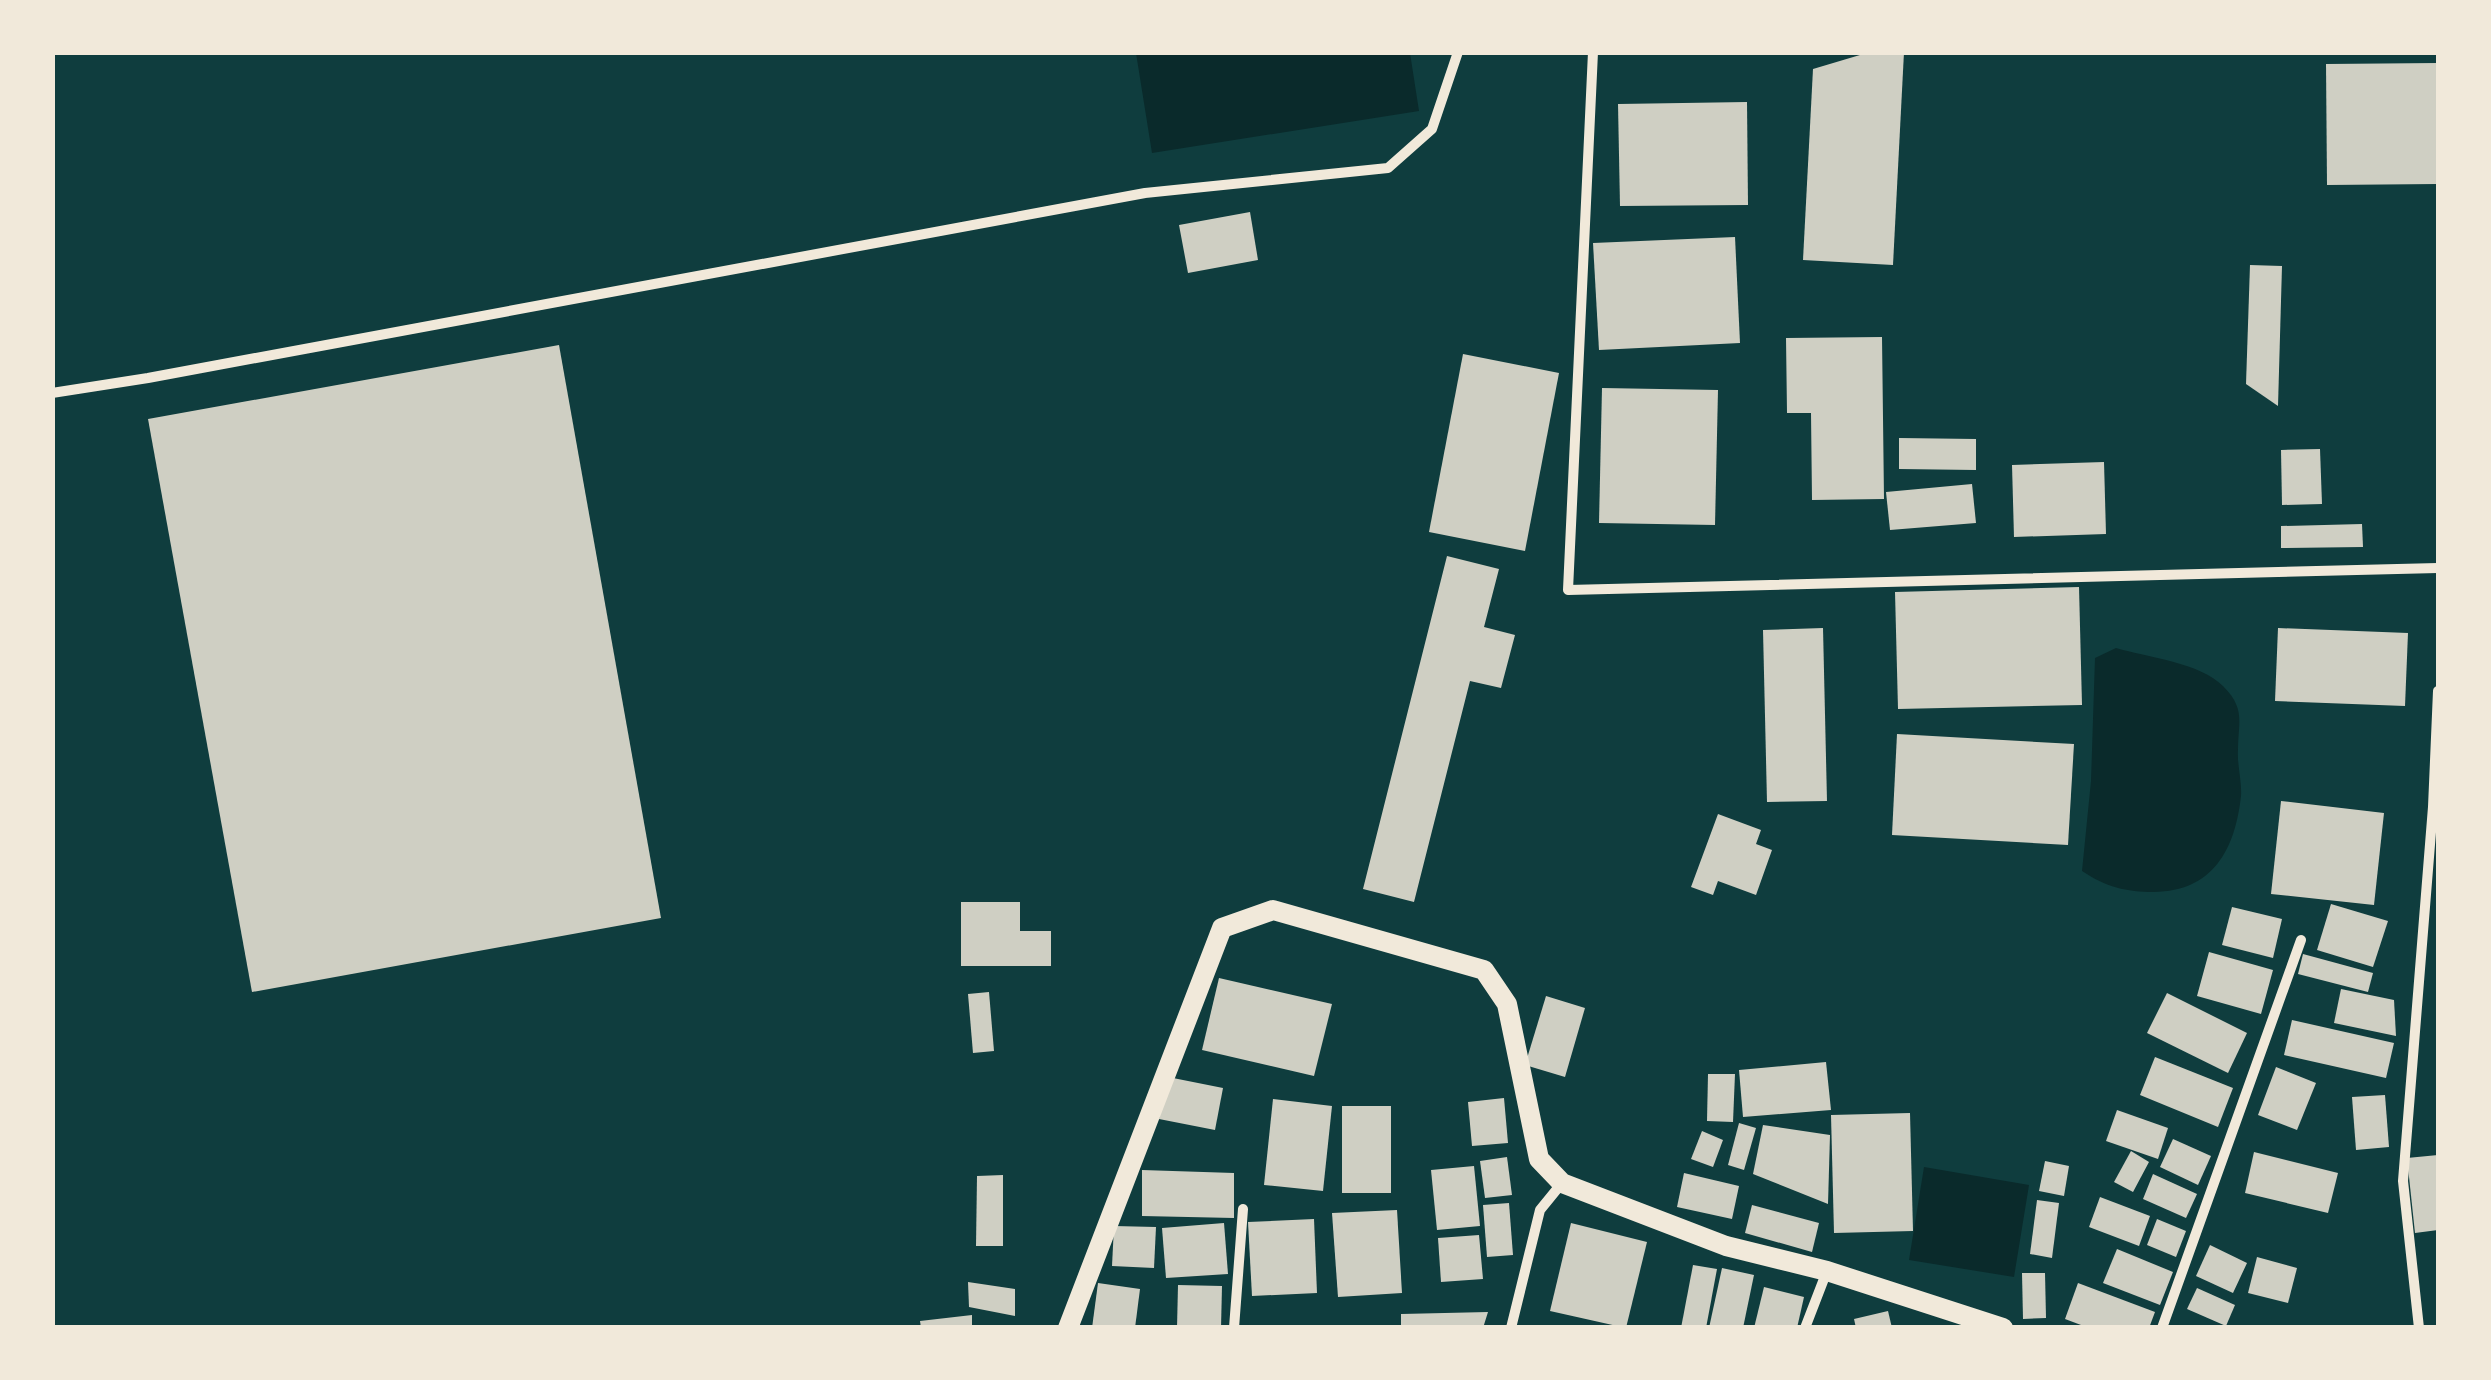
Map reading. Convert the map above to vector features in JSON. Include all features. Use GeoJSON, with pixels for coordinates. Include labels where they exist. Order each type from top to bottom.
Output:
{"type":"FeatureCollection","features":[{"type":"Feature","properties":{"kind":"main road"},"geometry":{"type":"LineString","coordinates":[[1068,1328],[1222,928],[1273,910],[1484,970],[1507,1004],[1539,1159],[1562,1183],[1726,1246],[1827,1270],[2003,1328]]}},
{"type":"Feature","properties":{"kind":"street"},"geometry":{"type":"LineString","coordinates":[[52,393],[1146,192],[1388,168],[1432,129],[1458,52]]}},
{"type":"Feature","properties":{"kind":"street"},"geometry":{"type":"LineString","coordinates":[[1593,52],[1568,590],[2438,568]]}},
{"type":"Feature","properties":{"kind":"street"},"geometry":{"type":"LineString","coordinates":[[2419,1328],[2403,1181],[2433,807],[2438,691]]}},
{"type":"Feature","properties":{"kind":"street"},"geometry":{"type":"LineString","coordinates":[[2162,1328],[2300,940]]}},
{"type":"Feature","properties":{"kind":"street"},"geometry":{"type":"LineString","coordinates":[[1511,1328],[1540,1210],[1562,1183]]}},
{"type":"Feature","properties":{"kind":"street"},"geometry":{"type":"LineString","coordinates":[[1234,1328],[1243,1210]]}},
{"type":"Feature","properties":{"kind":"street"},"geometry":{"type":"LineString","coordinates":[[1805,1328],[1827,1270]]}},
{"type":"Feature","properties":{"kind":"water"},"geometry":{"type":"Polygon","coordinates":[[[1136,53],[1410,53],[1419,111],[1152,153],[1136,53]]]}},
{"type":"Feature","properties":{"kind":"water"},"geometry":{"type":"Polygon","coordinates":[[[2116,648],[2173,662],[2213,678],[2230,694],[2238,709],[2241,796],[2233,834],[2217,864],[2206,875],[2174,890],[2125,890],[2082,871],[2091,781],[2095,658],[2116,648]]]}},
{"type":"Feature","properties":{"kind":"water"},"geometry":{"type":"Polygon","coordinates":[[[1924,1167],[2029,1185],[2014,1277],[1909,1260],[1924,1167]]]}},
{"type":"Feature","properties":{"kind":"building"},"geometry":{"type":"Polygon","coordinates":[[[1870,52],[1904,52],[1893,265],[1803,260],[1813,69],[1870,52]]]}},
{"type":"Feature","properties":{"kind":"building"},"geometry":{"type":"Polygon","coordinates":[[[2438,63],[2438,184],[2327,185],[2326,64],[2438,63]]]}},
{"type":"Feature","properties":{"kind":"building"},"geometry":{"type":"Polygon","coordinates":[[[1747,102],[1748,205],[1620,206],[1618,104],[1747,102]]]}},
{"type":"Feature","properties":{"kind":"building"},"geometry":{"type":"Polygon","coordinates":[[[1250,212],[1258,260],[1188,273],[1179,225],[1250,212]]]}},
{"type":"Feature","properties":{"kind":"building"},"geometry":{"type":"Polygon","coordinates":[[[1735,237],[1740,343],[1599,350],[1593,243],[1735,237]]]}},
{"type":"Feature","properties":{"kind":"building"},"geometry":{"type":"Polygon","coordinates":[[[2250,265],[2282,266],[2278,406],[2246,384],[2250,265]]]}},
{"type":"Feature","properties":{"kind":"building"},"geometry":{"type":"Polygon","coordinates":[[[1882,337],[1884,499],[1812,500],[1811,413],[1787,413],[1786,338],[1882,337]]]}},
{"type":"Feature","properties":{"kind":"building"},"geometry":{"type":"Polygon","coordinates":[[[559,345],[661,918],[252,992],[148,419],[559,345]]]}},
{"type":"Feature","properties":{"kind":"building"},"geometry":{"type":"Polygon","coordinates":[[[1463,354],[1559,373],[1525,551],[1429,532],[1463,354]]]}},
{"type":"Feature","properties":{"kind":"building"},"geometry":{"type":"Polygon","coordinates":[[[1602,388],[1718,390],[1715,525],[1599,523],[1602,388]]]}},
{"type":"Feature","properties":{"kind":"building"},"geometry":{"type":"Polygon","coordinates":[[[1899,438],[1976,439],[1976,470],[1899,469],[1899,438]]]}},
{"type":"Feature","properties":{"kind":"building"},"geometry":{"type":"Polygon","coordinates":[[[2320,449],[2322,504],[2282,505],[2281,450],[2320,449]]]}},
{"type":"Feature","properties":{"kind":"building"},"geometry":{"type":"Polygon","coordinates":[[[2104,462],[2106,534],[2014,537],[2012,465],[2104,462]]]}},
{"type":"Feature","properties":{"kind":"building"},"geometry":{"type":"Polygon","coordinates":[[[1972,484],[1976,523],[1890,530],[1886,492],[1972,484]]]}},
{"type":"Feature","properties":{"kind":"building"},"geometry":{"type":"Polygon","coordinates":[[[2362,524],[2363,547],[2281,548],[2281,526],[2362,524]]]}},
{"type":"Feature","properties":{"kind":"building"},"geometry":{"type":"Polygon","coordinates":[[[1447,556],[1499,569],[1484,627],[1515,635],[1501,688],[1470,681],[1414,902],[1363,889],[1447,556]]]}},
{"type":"Feature","properties":{"kind":"building"},"geometry":{"type":"Polygon","coordinates":[[[2079,587],[2082,705],[1898,709],[1895,592],[2079,587]]]}},
{"type":"Feature","properties":{"kind":"building"},"geometry":{"type":"Polygon","coordinates":[[[1823,628],[1827,801],[1767,802],[1763,630],[1823,628]]]}},
{"type":"Feature","properties":{"kind":"building"},"geometry":{"type":"Polygon","coordinates":[[[2278,628],[2408,633],[2405,706],[2275,701],[2278,628]]]}},
{"type":"Feature","properties":{"kind":"building"},"geometry":{"type":"Polygon","coordinates":[[[1897,734],[2074,744],[2068,845],[1892,835],[1897,734]]]}},
{"type":"Feature","properties":{"kind":"building"},"geometry":{"type":"Polygon","coordinates":[[[2281,801],[2384,813],[2374,905],[2271,894],[2281,801]]]}},
{"type":"Feature","properties":{"kind":"building"},"geometry":{"type":"Polygon","coordinates":[[[1718,814],[1761,830],[1756,844],[1772,850],[1756,895],[1718,881],[1713,895],[1691,887],[1718,814]]]}},
{"type":"Feature","properties":{"kind":"building"},"geometry":{"type":"Polygon","coordinates":[[[961,902],[1020,902],[1020,931],[1051,931],[1051,966],[961,966],[961,902]]]}},
{"type":"Feature","properties":{"kind":"building"},"geometry":{"type":"Polygon","coordinates":[[[2331,904],[2388,921],[2373,967],[2317,950],[2331,904]]]}},
{"type":"Feature","properties":{"kind":"building"},"geometry":{"type":"Polygon","coordinates":[[[2232,907],[2282,919],[2273,958],[2222,945],[2232,907]]]}},
{"type":"Feature","properties":{"kind":"building"},"geometry":{"type":"Polygon","coordinates":[[[2209,952],[2273,970],[2261,1014],[2197,996],[2209,952]]]}},
{"type":"Feature","properties":{"kind":"building"},"geometry":{"type":"Polygon","coordinates":[[[2303,954],[2373,973],[2368,992],[2298,974],[2303,954]]]}},
{"type":"Feature","properties":{"kind":"building"},"geometry":{"type":"Polygon","coordinates":[[[1219,978],[1332,1004],[1314,1076],[1202,1050],[1219,978]]]}},
{"type":"Feature","properties":{"kind":"building"},"geometry":{"type":"Polygon","coordinates":[[[2341,989],[2394,1000],[2396,1036],[2334,1023],[2341,989]]]}},
{"type":"Feature","properties":{"kind":"building"},"geometry":{"type":"Polygon","coordinates":[[[989,992],[994,1051],[973,1053],[968,994],[989,992]]]}},
{"type":"Feature","properties":{"kind":"building"},"geometry":{"type":"Polygon","coordinates":[[[2167,993],[2247,1033],[2228,1073],[2147,1033],[2167,993]]]}},
{"type":"Feature","properties":{"kind":"building"},"geometry":{"type":"Polygon","coordinates":[[[1546,996],[1585,1008],[1565,1077],[1525,1065],[1546,996]]]}},
{"type":"Feature","properties":{"kind":"building"},"geometry":{"type":"Polygon","coordinates":[[[2292,1020],[2394,1043],[2386,1078],[2284,1055],[2292,1020]]]}},
{"type":"Feature","properties":{"kind":"building"},"geometry":{"type":"Polygon","coordinates":[[[2155,1057],[2233,1088],[2218,1127],[2140,1095],[2155,1057]]]}},
{"type":"Feature","properties":{"kind":"building"},"geometry":{"type":"Polygon","coordinates":[[[1826,1062],[1831,1110],[1743,1117],[1739,1070],[1826,1062]]]}},
{"type":"Feature","properties":{"kind":"building"},"geometry":{"type":"Polygon","coordinates":[[[2276,1067],[2316,1083],[2297,1130],[2258,1115],[2276,1067]]]}},
{"type":"Feature","properties":{"kind":"building"},"geometry":{"type":"Polygon","coordinates":[[[1708,1074],[1735,1074],[1733,1122],[1707,1121],[1708,1074]]]}},
{"type":"Feature","properties":{"kind":"building"},"geometry":{"type":"Polygon","coordinates":[[[1168,1077],[1223,1088],[1215,1130],[1159,1119],[1168,1077]]]}},
{"type":"Feature","properties":{"kind":"building"},"geometry":{"type":"Polygon","coordinates":[[[2385,1095],[2389,1147],[2356,1150],[2352,1097],[2385,1095]]]}},
{"type":"Feature","properties":{"kind":"building"},"geometry":{"type":"Polygon","coordinates":[[[1504,1098],[1508,1143],[1472,1146],[1468,1102],[1504,1098]]]}},
{"type":"Feature","properties":{"kind":"building"},"geometry":{"type":"Polygon","coordinates":[[[1273,1099],[1332,1106],[1323,1191],[1264,1185],[1273,1099]]]}},
{"type":"Feature","properties":{"kind":"building"},"geometry":{"type":"Polygon","coordinates":[[[1342,1106],[1391,1106],[1391,1193],[1342,1193],[1342,1106]]]}},
{"type":"Feature","properties":{"kind":"building"},"geometry":{"type":"Polygon","coordinates":[[[2117,1110],[2168,1128],[2158,1159],[2106,1141],[2117,1110]]]}},
{"type":"Feature","properties":{"kind":"building"},"geometry":{"type":"Polygon","coordinates":[[[1910,1113],[1913,1231],[1834,1233],[1831,1115],[1910,1113]]]}},
{"type":"Feature","properties":{"kind":"building"},"geometry":{"type":"Polygon","coordinates":[[[1739,1123],[1756,1128],[1744,1170],[1728,1165],[1739,1123]]]}},
{"type":"Feature","properties":{"kind":"building"},"geometry":{"type":"Polygon","coordinates":[[[1763,1125],[1830,1135],[1828,1204],[1753,1174],[1763,1125]]]}},
{"type":"Feature","properties":{"kind":"building"},"geometry":{"type":"Polygon","coordinates":[[[1702,1131],[1723,1140],[1713,1167],[1691,1159],[1702,1131]]]}},
{"type":"Feature","properties":{"kind":"building"},"geometry":{"type":"Polygon","coordinates":[[[2173,1139],[2211,1156],[2198,1185],[2160,1167],[2173,1139]]]}},
{"type":"Feature","properties":{"kind":"building"},"geometry":{"type":"Polygon","coordinates":[[[2131,1151],[2149,1162],[2133,1192],[2114,1182],[2131,1151]]]}},
{"type":"Feature","properties":{"kind":"building"},"geometry":{"type":"Polygon","coordinates":[[[2254,1152],[2338,1173],[2328,1213],[2245,1193],[2254,1152]]]}},
{"type":"Feature","properties":{"kind":"building"},"geometry":{"type":"Polygon","coordinates":[[[2438,1155],[2438,1230],[2415,1233],[2407,1158],[2438,1155]]]}},
{"type":"Feature","properties":{"kind":"building"},"geometry":{"type":"Polygon","coordinates":[[[1507,1157],[1512,1195],[1485,1198],[1480,1161],[1507,1157]]]}},
{"type":"Feature","properties":{"kind":"building"},"geometry":{"type":"Polygon","coordinates":[[[2045,1161],[2069,1166],[2064,1196],[2039,1191],[2045,1161]]]}},
{"type":"Feature","properties":{"kind":"building"},"geometry":{"type":"Polygon","coordinates":[[[1474,1166],[1480,1226],[1437,1230],[1431,1170],[1474,1166]]]}},
{"type":"Feature","properties":{"kind":"building"},"geometry":{"type":"Polygon","coordinates":[[[1142,1170],[1234,1173],[1234,1218],[1142,1216],[1142,1170]]]}},
{"type":"Feature","properties":{"kind":"building"},"geometry":{"type":"Polygon","coordinates":[[[1684,1173],[1739,1186],[1732,1219],[1677,1207],[1684,1173]]]}},
{"type":"Feature","properties":{"kind":"building"},"geometry":{"type":"Polygon","coordinates":[[[2153,1174],[2197,1194],[2186,1218],[2143,1199],[2153,1174]]]}},
{"type":"Feature","properties":{"kind":"building"},"geometry":{"type":"Polygon","coordinates":[[[1003,1175],[1003,1246],[976,1246],[977,1176],[1003,1175]]]}},
{"type":"Feature","properties":{"kind":"building"},"geometry":{"type":"Polygon","coordinates":[[[2100,1197],[2150,1216],[2139,1246],[2089,1227],[2100,1197]]]}},
{"type":"Feature","properties":{"kind":"building"},"geometry":{"type":"Polygon","coordinates":[[[2037,1200],[2059,1203],[2052,1258],[2030,1254],[2037,1200]]]}},
{"type":"Feature","properties":{"kind":"building"},"geometry":{"type":"Polygon","coordinates":[[[1509,1203],[1513,1255],[1487,1257],[1483,1205],[1509,1203]]]}},
{"type":"Feature","properties":{"kind":"building"},"geometry":{"type":"Polygon","coordinates":[[[1752,1205],[1819,1223],[1812,1252],[1745,1233],[1752,1205]]]}},
{"type":"Feature","properties":{"kind":"building"},"geometry":{"type":"Polygon","coordinates":[[[1397,1210],[1402,1293],[1338,1297],[1332,1213],[1397,1210]]]}},
{"type":"Feature","properties":{"kind":"building"},"geometry":{"type":"Polygon","coordinates":[[[1314,1219],[1317,1293],[1252,1296],[1248,1222],[1314,1219]]]}},
{"type":"Feature","properties":{"kind":"building"},"geometry":{"type":"Polygon","coordinates":[[[2157,1219],[2186,1231],[2176,1257],[2147,1245],[2157,1219]]]}},
{"type":"Feature","properties":{"kind":"building"},"geometry":{"type":"Polygon","coordinates":[[[1224,1223],[1228,1274],[1166,1278],[1162,1228],[1224,1223]]]}},
{"type":"Feature","properties":{"kind":"building"},"geometry":{"type":"Polygon","coordinates":[[[1571,1223],[1647,1242],[1626,1328],[1550,1311],[1571,1223]]]}},
{"type":"Feature","properties":{"kind":"building"},"geometry":{"type":"Polygon","coordinates":[[[1114,1226],[1156,1227],[1154,1268],[1112,1266],[1114,1226]]]}},
{"type":"Feature","properties":{"kind":"building"},"geometry":{"type":"Polygon","coordinates":[[[1479,1235],[1483,1279],[1441,1282],[1438,1238],[1479,1235]]]}},
{"type":"Feature","properties":{"kind":"building"},"geometry":{"type":"Polygon","coordinates":[[[2210,1245],[2247,1263],[2233,1293],[2196,1276],[2210,1245]]]}},
{"type":"Feature","properties":{"kind":"building"},"geometry":{"type":"Polygon","coordinates":[[[2117,1249],[2173,1272],[2160,1305],[2103,1283],[2117,1249]]]}},
{"type":"Feature","properties":{"kind":"building"},"geometry":{"type":"Polygon","coordinates":[[[2257,1257],[2297,1268],[2288,1303],[2248,1293],[2257,1257]]]}},
{"type":"Feature","properties":{"kind":"building"},"geometry":{"type":"Polygon","coordinates":[[[1693,1265],[1717,1269],[1706,1328],[1681,1328],[1693,1265]]]}},
{"type":"Feature","properties":{"kind":"building"},"geometry":{"type":"Polygon","coordinates":[[[1722,1268],[1754,1275],[1743,1328],[1709,1328],[1722,1268]]]}},
{"type":"Feature","properties":{"kind":"building"},"geometry":{"type":"Polygon","coordinates":[[[2022,1273],[2045,1273],[2046,1318],[2023,1319],[2022,1273]]]}},
{"type":"Feature","properties":{"kind":"building"},"geometry":{"type":"Polygon","coordinates":[[[968,1282],[1015,1289],[1015,1316],[969,1307],[968,1282]]]}},
{"type":"Feature","properties":{"kind":"building"},"geometry":{"type":"Polygon","coordinates":[[[1098,1283],[1140,1289],[1135,1328],[1092,1328],[1098,1283]]]}},
{"type":"Feature","properties":{"kind":"building"},"geometry":{"type":"Polygon","coordinates":[[[2078,1283],[2155,1312],[2149,1328],[2089,1328],[2065,1319],[2078,1283]]]}},
{"type":"Feature","properties":{"kind":"building"},"geometry":{"type":"Polygon","coordinates":[[[1178,1285],[1222,1286],[1221,1328],[1177,1328],[1178,1285]]]}},
{"type":"Feature","properties":{"kind":"building"},"geometry":{"type":"Polygon","coordinates":[[[1764,1287],[1804,1297],[1797,1328],[1754,1328],[1764,1287]]]}},
{"type":"Feature","properties":{"kind":"building"},"geometry":{"type":"Polygon","coordinates":[[[2197,1288],[2235,1305],[2226,1326],[2187,1309],[2197,1288]]]}},
{"type":"Feature","properties":{"kind":"building"},"geometry":{"type":"Polygon","coordinates":[[[1888,1311],[1892,1328],[1856,1328],[1854,1319],[1888,1311]]]}},
{"type":"Feature","properties":{"kind":"building"},"geometry":{"type":"Polygon","coordinates":[[[1488,1312],[1483,1328],[1401,1328],[1401,1314],[1488,1312]]]}},
{"type":"Feature","properties":{"kind":"building"},"geometry":{"type":"Polygon","coordinates":[[[972,1315],[972,1328],[921,1328],[920,1321],[972,1315]]]}}]}
